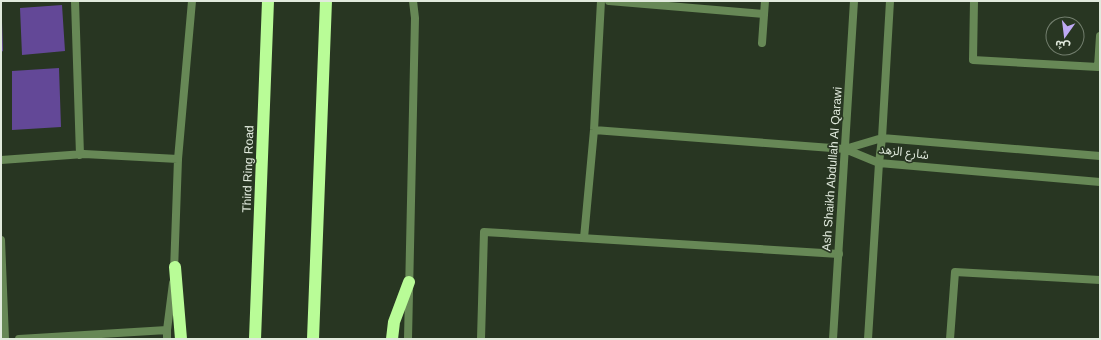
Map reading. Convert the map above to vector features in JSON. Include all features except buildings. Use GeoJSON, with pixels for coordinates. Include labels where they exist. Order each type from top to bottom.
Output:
{"type":"FeatureCollection","features":[{"type":"Feature","properties":{"kind":"highway","name":"Third Ring Road"},"geometry":{"type":"LineString","coordinates":[[255,339],[268,1]]}},
{"type":"Feature","properties":{"kind":"highway"},"geometry":{"type":"LineString","coordinates":[[313,339],[326,1]]}},
{"type":"Feature","properties":{"kind":"highway"},"geometry":{"type":"LineString","coordinates":[[175,267],[181,339]]}},
{"type":"Feature","properties":{"kind":"highway"},"geometry":{"type":"LineString","coordinates":[[392,339],[394,322],[409,282]]}},
{"type":"Feature","properties":{"kind":"street"},"geometry":{"type":"LineString","coordinates":[[75,1],[80,155]]}},
{"type":"Feature","properties":{"kind":"street"},"geometry":{"type":"LineString","coordinates":[[19,339],[166,335],[175,267],[178,159],[192,1]]}},
{"type":"Feature","properties":{"kind":"street"},"geometry":{"type":"LineString","coordinates":[[408,339],[414,26],[413,1]]}},
{"type":"Feature","properties":{"kind":"street"},"geometry":{"type":"LineString","coordinates":[[584,238],[594,130],[601,1]]}},
{"type":"Feature","properties":{"kind":"street"},"geometry":{"type":"LineString","coordinates":[[609,1],[764,14]]}},
{"type":"Feature","properties":{"kind":"street"},"geometry":{"type":"LineString","coordinates":[[762,43],[765,1]]}},
{"type":"Feature","properties":{"kind":"street","name":"Ash Shaikh Abdullah Al Qarawi"},"geometry":{"type":"LineString","coordinates":[[833,339],[854,1]]}},
{"type":"Feature","properties":{"kind":"street"},"geometry":{"type":"LineString","coordinates":[[868,339],[890,1]]}},
{"type":"Feature","properties":{"kind":"street"},"geometry":{"type":"LineString","coordinates":[[974,1],[973,60],[1098,67],[1100,36]]}},
{"type":"Feature","properties":{"kind":"street"},"geometry":{"type":"LineString","coordinates":[[594,130],[845,149]]}},
{"type":"Feature","properties":{"kind":"street","name":"شارع الزهد"},"geometry":{"type":"LineString","coordinates":[[845,149],[882,138],[1100,156]]}},
{"type":"Feature","properties":{"kind":"street","name":"شارع الزهد"},"geometry":{"type":"LineString","coordinates":[[845,149],[879,163],[1100,182]]}},
{"type":"Feature","properties":{"kind":"street"},"geometry":{"type":"LineString","coordinates":[[1,160],[80,155],[178,159]]}},
{"type":"Feature","properties":{"kind":"street"},"geometry":{"type":"LineString","coordinates":[[481,339],[484,232],[839,254]]}},
{"type":"Feature","properties":{"kind":"street"},"geometry":{"type":"LineString","coordinates":[[1,240],[5,339]]}},
{"type":"Feature","properties":{"kind":"street"},"geometry":{"type":"LineString","coordinates":[[950,339],[954,272],[1100,280]]}}]}
